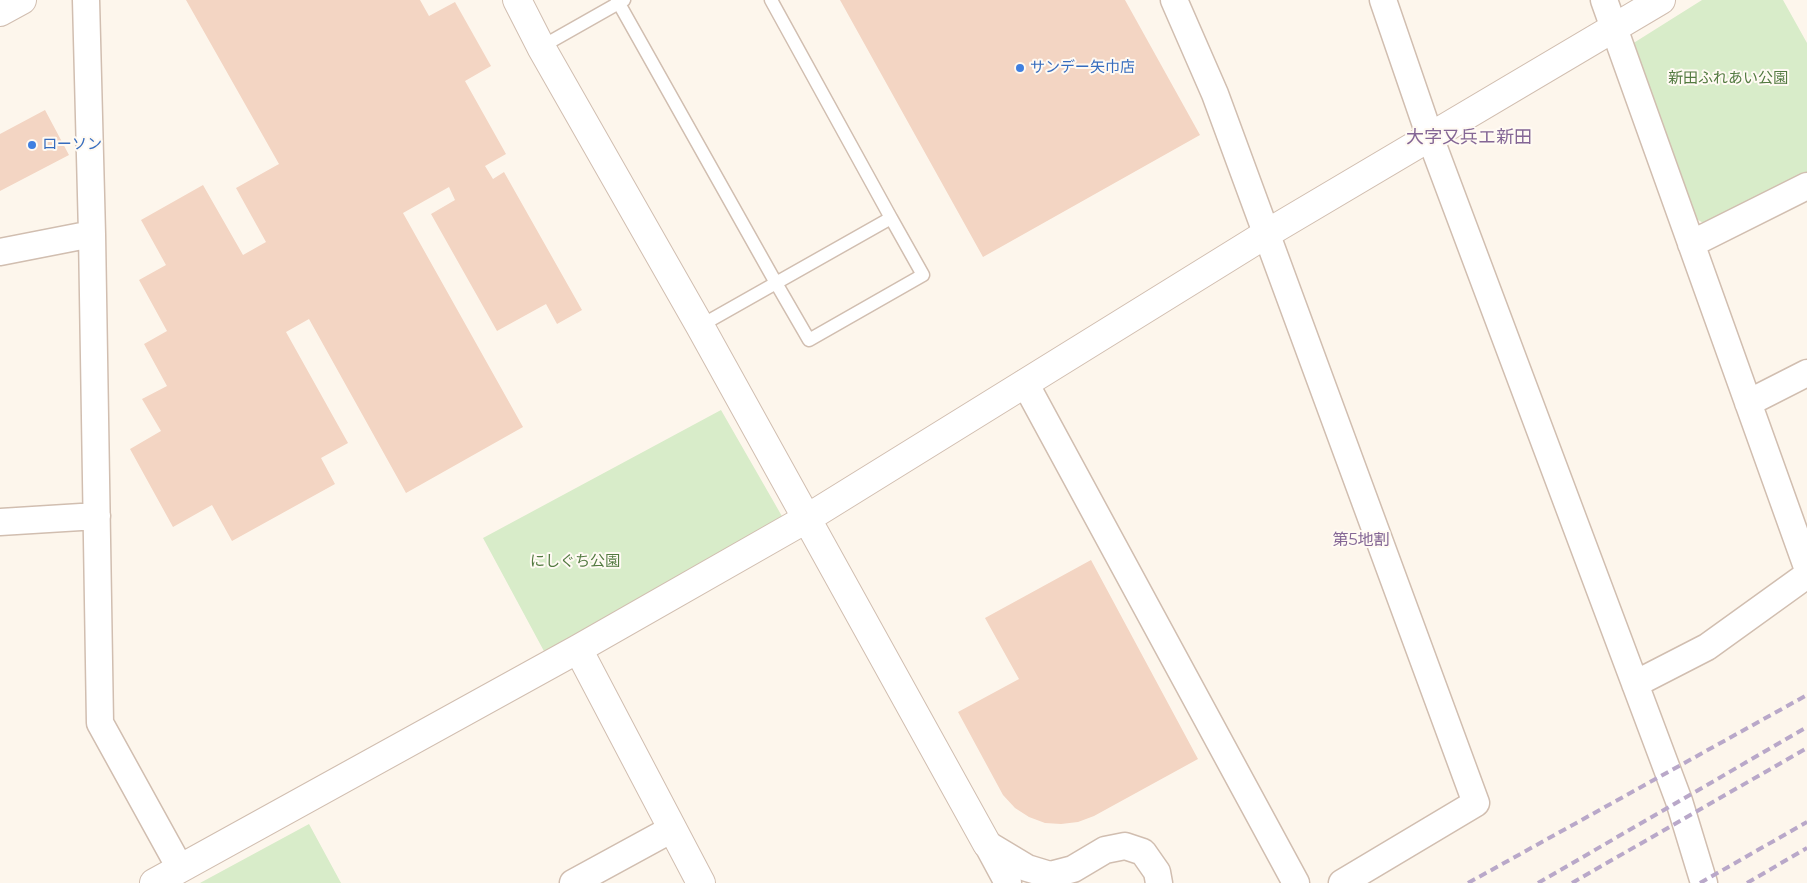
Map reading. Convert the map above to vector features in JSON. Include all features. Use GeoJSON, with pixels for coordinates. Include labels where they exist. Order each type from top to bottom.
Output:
{"type":"FeatureCollection","features":[{"type":"Feature","properties":{"kind":"street"},"geometry":{"type":"LineString","coordinates":[[0,12],[22,0]]}},
{"type":"Feature","properties":{"kind":"street"},"geometry":{"type":"LineString","coordinates":[[86,0],[100,723],[180,868]]}},
{"type":"Feature","properties":{"kind":"street"},"geometry":{"type":"LineString","coordinates":[[517,0],[541,47],[700,326],[1008,883]]}},
{"type":"Feature","properties":{"kind":"street"},"geometry":{"type":"LineString","coordinates":[[1174,0],[1215,94],[1476,803],[1342,883]]}},
{"type":"Feature","properties":{"kind":"street"},"geometry":{"type":"LineString","coordinates":[[1383,0],[1430,137],[1685,818],[1704,883]]}},
{"type":"Feature","properties":{"kind":"street"},"geometry":{"type":"LineString","coordinates":[[1604,0],[1807,567]]}},
{"type":"Feature","properties":{"kind":"street"},"geometry":{"type":"LineString","coordinates":[[154,883],[578,649],[806,519],[1266,234],[1661,0]]}},
{"type":"Feature","properties":{"kind":"street"},"geometry":{"type":"LineString","coordinates":[[1691,244],[1807,186]]}},
{"type":"Feature","properties":{"kind":"street"},"geometry":{"type":"LineString","coordinates":[[0,252],[92,234]]}},
{"type":"Feature","properties":{"kind":"street"},"geometry":{"type":"LineString","coordinates":[[1748,403],[1807,373]]}},
{"type":"Feature","properties":{"kind":"street"},"geometry":{"type":"LineString","coordinates":[[1025,382],[1296,883]]}},
{"type":"Feature","properties":{"kind":"street"},"geometry":{"type":"LineString","coordinates":[[0,522],[97,516]]}},
{"type":"Feature","properties":{"kind":"street"},"geometry":{"type":"LineString","coordinates":[[1634,684],[1707,646],[1807,575]]}},
{"type":"Feature","properties":{"kind":"street"},"geometry":{"type":"LineString","coordinates":[[578,649],[701,883]]}},
{"type":"Feature","properties":{"kind":"street"},"geometry":{"type":"LineString","coordinates":[[573,883],[672,829]]}},
{"type":"Feature","properties":{"kind":"street"},"geometry":{"type":"LineString","coordinates":[[987,844],[1026,868],[1050,875],[1073,869],[1105,850],[1125,846],[1143,852],[1157,872],[1160,883]]}},
{"type":"Feature","properties":{"kind":"lane"},"geometry":{"type":"LineString","coordinates":[[541,47],[620,1],[808,340],[923,275],[770,0]]}},
{"type":"Feature","properties":{"kind":"lane"},"geometry":{"type":"LineString","coordinates":[[700,326],[890,218]]}},
{"type":"Feature","properties":{"kind":"green space","name":"新田ふれあい公園"},"geometry":{"type":"Polygon","coordinates":[[[1702,0],[1783,0],[1807,43],[1807,173],[1705,224],[1693,217],[1632,44],[1702,0]]]}},
{"type":"Feature","properties":{"kind":"green space","name":"にしぐち公園"},"geometry":{"type":"Polygon","coordinates":[[[721,410],[783,518],[545,653],[483,538],[721,410]]]}},
{"type":"Feature","properties":{"kind":"green space"},"geometry":{"type":"Polygon","coordinates":[[[309,824],[341,883],[200,883],[309,824]]]}},
{"type":"Feature","properties":{"kind":"building"},"geometry":{"type":"Polygon","coordinates":[[[186,0],[420,0],[429,16],[455,2],[491,66],[465,81],[506,154],[485,166],[493,179],[504,172],[582,310],[557,324],[546,304],[497,331],[431,214],[455,200],[449,187],[403,213],[523,427],[406,493],[309,319],[286,332],[348,443],[321,458],[335,484],[232,541],[212,505],[173,527],[130,449],[161,431],[142,399],[167,386],[144,344],[167,331],[139,280],[166,265],[141,220],[203,185],[243,255],[266,242],[236,188],[279,164],[186,0]]]}},
{"type":"Feature","properties":{"kind":"building","name":"サンデー矢巾店"},"geometry":{"type":"Polygon","coordinates":[[[840,0],[1125,0],[1200,135],[983,257],[840,0]]]}},
{"type":"Feature","properties":{"kind":"building","name":"ローソン"},"geometry":{"type":"Polygon","coordinates":[[[45,110],[69,155],[0,191],[0,134],[45,110]]]}},
{"type":"Feature","properties":{"kind":"building"},"geometry":{"type":"Polygon","coordinates":[[[1091,560],[1198,759],[1094,816],[1078,822],[1045,823],[1029,817],[1015,808],[1003,795],[958,712],[1019,679],[985,618],[1091,560]]]}},
{"type":"Feature","properties":{"kind":"railway"},"geometry":{"type":"LineString","coordinates":[[1468,883],[1807,695]]}},
{"type":"Feature","properties":{"kind":"railway"},"geometry":{"type":"LineString","coordinates":[[1538,883],[1807,727]]}},
{"type":"Feature","properties":{"kind":"railway"},"geometry":{"type":"LineString","coordinates":[[1572,883],[1807,748]]}},
{"type":"Feature","properties":{"kind":"railway"},"geometry":{"type":"LineString","coordinates":[[1700,883],[1807,822]]}},
{"type":"Feature","properties":{"kind":"railway"},"geometry":{"type":"LineString","coordinates":[[1747,883],[1807,848]]}},
{"type":"Feature","properties":{"kind":"place","name":"サンデー矢巾店"},"geometry":{"type":"Point","coordinates":[1020,68]}},
{"type":"Feature","properties":{"kind":"place","name":"ローソン"},"geometry":{"type":"Point","coordinates":[32,145]}},
{"type":"Feature","properties":{"kind":"district","name":"大字又兵エ新田"},"geometry":{"type":"Point","coordinates":[1469,138]}},
{"type":"Feature","properties":{"kind":"district","name":"第5地割"},"geometry":{"type":"Point","coordinates":[1361,540]}}]}
